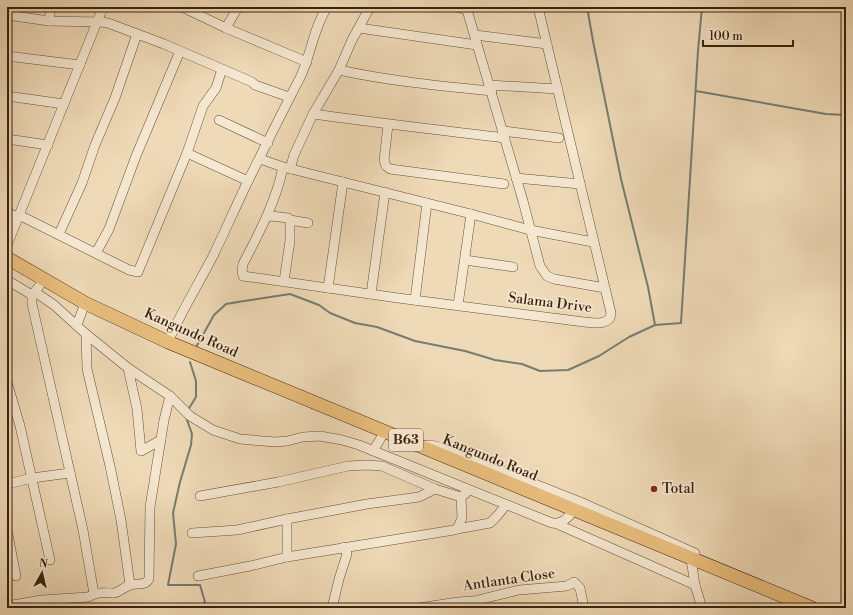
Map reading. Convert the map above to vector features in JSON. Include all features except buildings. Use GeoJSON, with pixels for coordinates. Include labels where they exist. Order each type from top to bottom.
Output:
{"type":"FeatureCollection","features":[{"type":"Feature","properties":{"kind":"highway","name":"Kangundo Road"},"geometry":{"type":"LineString","coordinates":[[7,258],[85,303],[168,342],[812,608]]}},
{"type":"Feature","properties":{"kind":"street"},"geometry":{"type":"LineString","coordinates":[[49,21],[51,7]]}},
{"type":"Feature","properties":{"kind":"street"},"geometry":{"type":"LineString","coordinates":[[7,246],[103,7]]}},
{"type":"Feature","properties":{"kind":"street"},"geometry":{"type":"LineString","coordinates":[[182,7],[192,9],[226,28],[307,62]]}},
{"type":"Feature","properties":{"kind":"street"},"geometry":{"type":"LineString","coordinates":[[226,28],[238,7]]}},
{"type":"Feature","properties":{"kind":"street"},"geometry":{"type":"LineString","coordinates":[[168,342],[180,315],[212,257],[307,62],[315,33],[327,7]]}},
{"type":"Feature","properties":{"kind":"street"},"geometry":{"type":"LineString","coordinates":[[308,223],[290,220],[288,218],[267,217],[277,189],[313,114],[339,70],[352,40],[370,7]]}},
{"type":"Feature","properties":{"kind":"street"},"geometry":{"type":"LineString","coordinates":[[456,7],[467,8],[491,88],[540,266],[547,276],[554,279],[604,288]]}},
{"type":"Feature","properties":{"kind":"street","name":"Salama Drive"},"geometry":{"type":"LineString","coordinates":[[267,217],[243,264],[243,276],[415,300],[598,323],[607,322],[610,318],[610,313],[538,7]]}},
{"type":"Feature","properties":{"kind":"street"},"geometry":{"type":"LineString","coordinates":[[7,15],[49,21],[108,23],[180,51],[252,82],[255,85],[289,97]]}},
{"type":"Feature","properties":{"kind":"street"},"geometry":{"type":"LineString","coordinates":[[359,28],[476,40],[547,44]]}},
{"type":"Feature","properties":{"kind":"street"},"geometry":{"type":"LineString","coordinates":[[59,234],[82,183],[95,145],[115,98],[137,34]]}},
{"type":"Feature","properties":{"kind":"street"},"geometry":{"type":"LineString","coordinates":[[96,253],[109,229],[136,156],[180,51]]}},
{"type":"Feature","properties":{"kind":"street"},"geometry":{"type":"LineString","coordinates":[[7,56],[80,66]]}},
{"type":"Feature","properties":{"kind":"street"},"geometry":{"type":"LineString","coordinates":[[7,212],[59,234],[129,270],[138,272],[187,153],[203,106],[216,88],[222,69]]}},
{"type":"Feature","properties":{"kind":"street"},"geometry":{"type":"LineString","coordinates":[[339,70],[433,85],[558,89]]}},
{"type":"Feature","properties":{"kind":"street"},"geometry":{"type":"LineString","coordinates":[[7,96],[64,104]]}},
{"type":"Feature","properties":{"kind":"street"},"geometry":{"type":"LineString","coordinates":[[313,114],[388,125],[559,138]]}},
{"type":"Feature","properties":{"kind":"street"},"geometry":{"type":"LineString","coordinates":[[219,120],[268,142]]}},
{"type":"Feature","properties":{"kind":"street"},"geometry":{"type":"LineString","coordinates":[[388,125],[384,160],[386,166],[390,169],[504,184]]}},
{"type":"Feature","properties":{"kind":"street"},"geometry":{"type":"LineString","coordinates":[[7,139],[48,145]]}},
{"type":"Feature","properties":{"kind":"street"},"geometry":{"type":"LineString","coordinates":[[187,153],[248,181]]}},
{"type":"Feature","properties":{"kind":"street"},"geometry":{"type":"LineString","coordinates":[[260,159],[287,168],[530,230],[593,242]]}},
{"type":"Feature","properties":{"kind":"street"},"geometry":{"type":"LineString","coordinates":[[516,178],[580,184]]}},
{"type":"Feature","properties":{"kind":"street"},"geometry":{"type":"LineString","coordinates":[[328,288],[343,182]]}},
{"type":"Feature","properties":{"kind":"street"},"geometry":{"type":"LineString","coordinates":[[371,294],[385,192]]}},
{"type":"Feature","properties":{"kind":"street"},"geometry":{"type":"LineString","coordinates":[[415,300],[427,203]]}},
{"type":"Feature","properties":{"kind":"street"},"geometry":{"type":"LineString","coordinates":[[458,305],[471,214]]}},
{"type":"Feature","properties":{"kind":"street"},"geometry":{"type":"LineString","coordinates":[[284,281],[290,241],[290,220]]}},
{"type":"Feature","properties":{"kind":"street"},"geometry":{"type":"LineString","coordinates":[[465,260],[513,267]]}},
{"type":"Feature","properties":{"kind":"street"},"geometry":{"type":"LineString","coordinates":[[7,280],[34,293],[54,305],[86,334],[128,368],[170,396],[190,416],[213,430],[240,439],[275,442],[303,437],[320,436],[359,445],[506,505],[557,524],[695,585]]}},
{"type":"Feature","properties":{"kind":"street"},"geometry":{"type":"LineString","coordinates":[[44,280],[34,293],[32,304],[83,530],[94,594]]}},
{"type":"Feature","properties":{"kind":"street"},"geometry":{"type":"LineString","coordinates":[[54,305],[70,294]]}},
{"type":"Feature","properties":{"kind":"street"},"geometry":{"type":"LineString","coordinates":[[77,325],[85,303]]}},
{"type":"Feature","properties":{"kind":"street"},"geometry":{"type":"LineString","coordinates":[[86,334],[87,369],[120,513],[130,585]]}},
{"type":"Feature","properties":{"kind":"street"},"geometry":{"type":"LineString","coordinates":[[128,368],[137,409],[142,450],[161,440]]}},
{"type":"Feature","properties":{"kind":"street"},"geometry":{"type":"LineString","coordinates":[[7,382],[20,426],[50,560]]}},
{"type":"Feature","properties":{"kind":"street"},"geometry":{"type":"LineString","coordinates":[[7,606],[42,600],[88,596],[98,593],[116,593],[130,585],[144,583],[149,579],[150,507],[170,396]]}},
{"type":"Feature","properties":{"kind":"street"},"geometry":{"type":"LineString","coordinates":[[373,451],[385,431]]}},
{"type":"Feature","properties":{"kind":"street"},"geometry":{"type":"LineString","coordinates":[[417,445],[431,445],[444,448],[565,496],[694,552],[698,556],[695,560],[695,585],[702,608]]}},
{"type":"Feature","properties":{"kind":"street"},"geometry":{"type":"LineString","coordinates":[[200,496],[278,482],[348,466],[365,464],[382,466],[435,489],[461,497]]}},
{"type":"Feature","properties":{"kind":"street"},"geometry":{"type":"LineString","coordinates":[[7,484],[32,478],[70,473]]}},
{"type":"Feature","properties":{"kind":"street"},"geometry":{"type":"LineString","coordinates":[[192,532],[237,530],[287,518],[367,504],[419,497],[435,489]]}},
{"type":"Feature","properties":{"kind":"street"},"geometry":{"type":"LineString","coordinates":[[461,497],[469,490]]}},
{"type":"Feature","properties":{"kind":"street"},"geometry":{"type":"LineString","coordinates":[[457,529],[462,518],[463,511],[461,497]]}},
{"type":"Feature","properties":{"kind":"street"},"geometry":{"type":"LineString","coordinates":[[198,576],[287,557],[490,523],[506,505]]}},
{"type":"Feature","properties":{"kind":"street"},"geometry":{"type":"LineString","coordinates":[[557,524],[566,520],[575,510]]}},
{"type":"Feature","properties":{"kind":"street"},"geometry":{"type":"LineString","coordinates":[[287,518],[287,557]]}},
{"type":"Feature","properties":{"kind":"street"},"geometry":{"type":"LineString","coordinates":[[7,530],[16,576]]}},
{"type":"Feature","properties":{"kind":"street"},"geometry":{"type":"LineString","coordinates":[[332,608],[346,554],[344,548]]}},
{"type":"Feature","properties":{"kind":"street","name":"Antlanta Close"},"geometry":{"type":"LineString","coordinates":[[419,608],[458,602],[475,605],[519,590],[566,586],[574,582],[580,588],[584,608]]}},
{"type":"Feature","properties":{"kind":"waterway"},"geometry":{"type":"LineString","coordinates":[[587,7],[621,179],[648,287],[655,325]]}},
{"type":"Feature","properties":{"kind":"waterway"},"geometry":{"type":"LineString","coordinates":[[195,349],[214,315],[226,304],[290,294],[319,305],[330,313],[355,323],[377,327],[415,341],[465,351],[495,360],[522,364],[540,371],[568,370],[599,356],[629,337],[655,325],[681,323],[702,7]]}},
{"type":"Feature","properties":{"kind":"waterway"},"geometry":{"type":"LineString","coordinates":[[696,91],[826,114],[846,115]]}},
{"type":"Feature","properties":{"kind":"waterway"},"geometry":{"type":"LineString","coordinates":[[188,410],[196,397],[196,381],[190,362]]}},
{"type":"Feature","properties":{"kind":"waterway"},"geometry":{"type":"LineString","coordinates":[[186,417],[192,434],[191,445],[173,513],[176,544],[168,585],[200,585],[205,602],[200,608]]}},
{"type":"Feature","properties":{"kind":"place","name":"Total"},"geometry":{"type":"Point","coordinates":[654,489]}}]}
